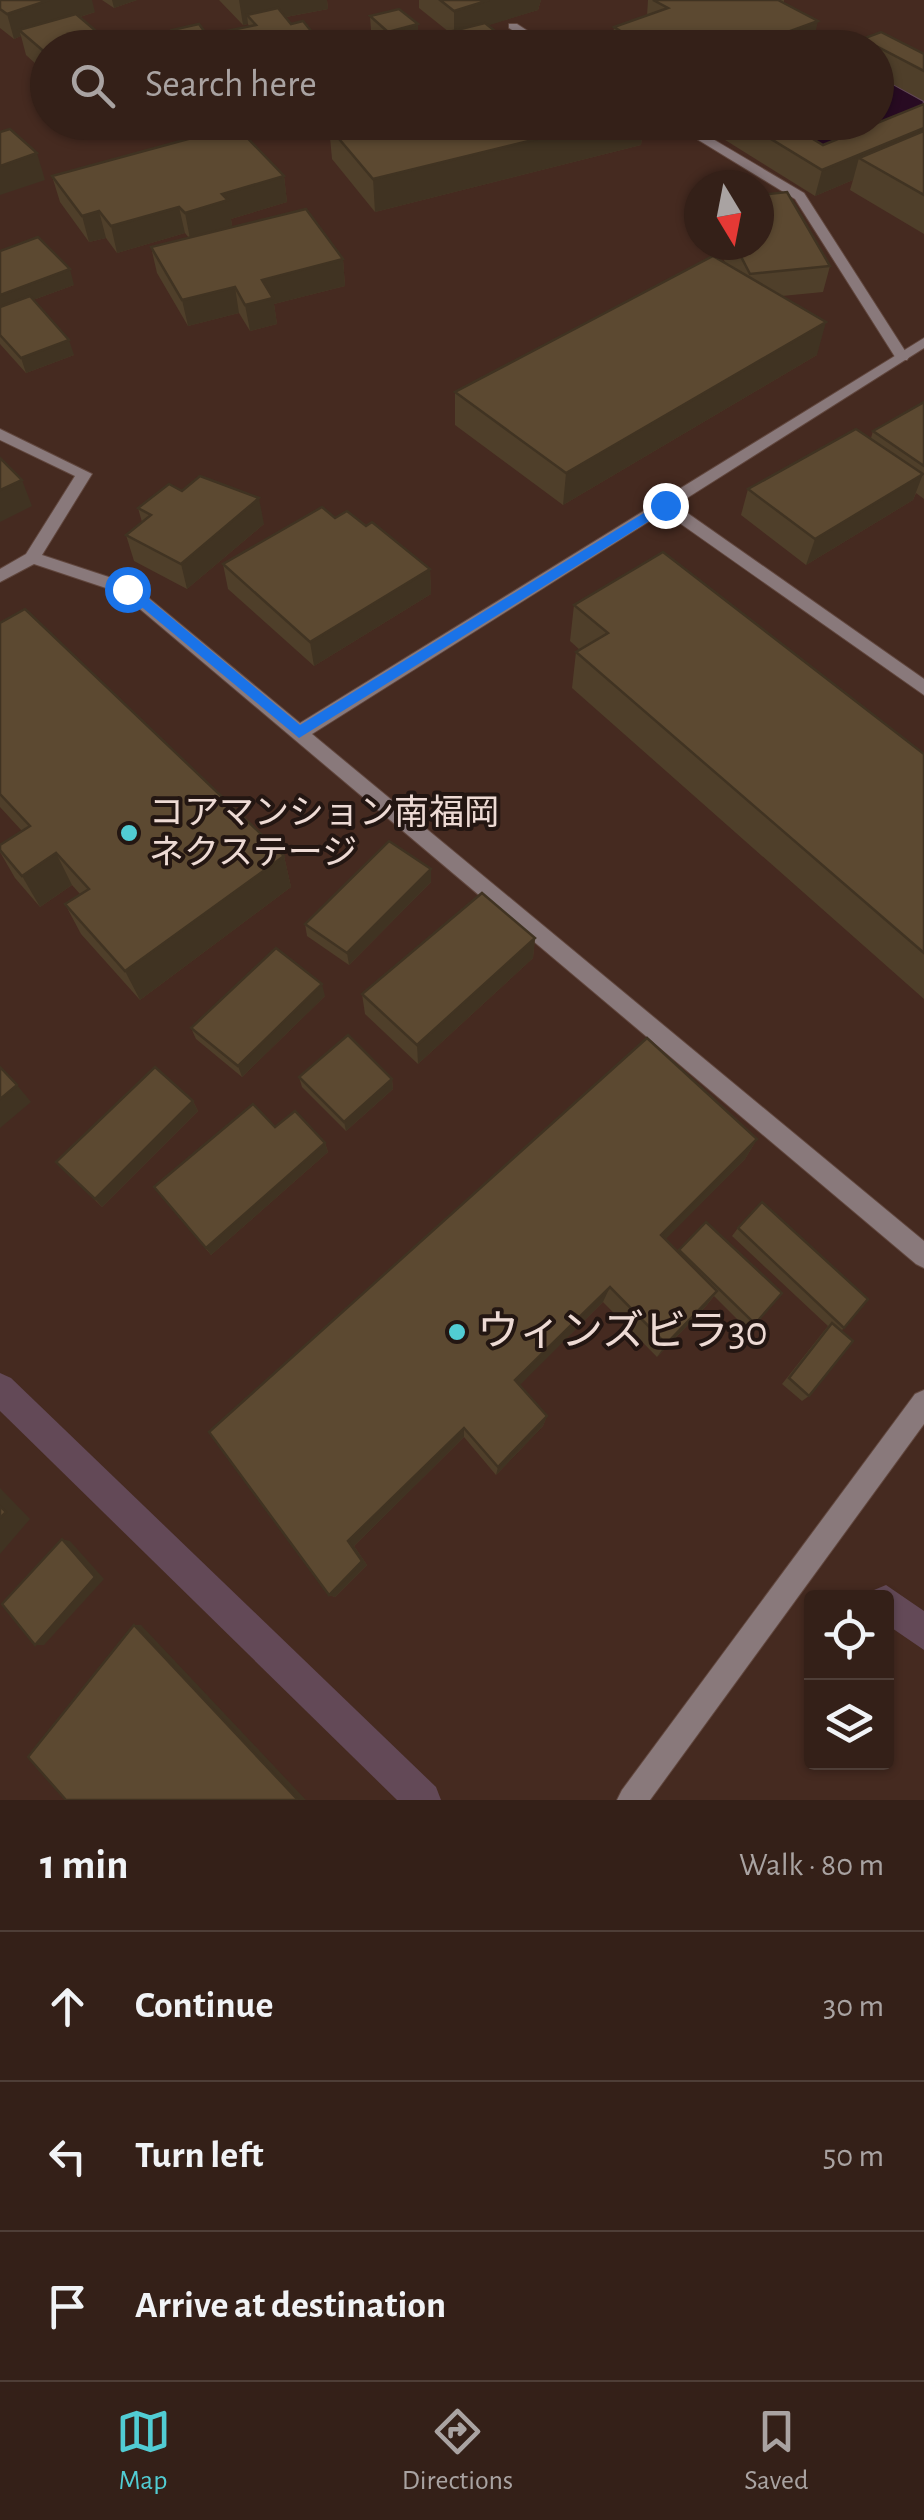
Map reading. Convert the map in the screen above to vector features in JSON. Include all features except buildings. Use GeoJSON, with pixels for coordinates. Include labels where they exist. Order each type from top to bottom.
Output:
{"type":"FeatureCollection","features":[{"type":"Feature","properties":{"kind":"street"},"geometry":{"type":"LineString","coordinates":[[513,26],[520,30]]}},
{"type":"Feature","properties":{"kind":"street"},"geometry":{"type":"LineString","coordinates":[[706,140],[800,196],[902,357]]}},
{"type":"Feature","properties":{"kind":"street"},"geometry":{"type":"LineString","coordinates":[[299,733],[924,342]]}},
{"type":"Feature","properties":{"kind":"street"},"geometry":{"type":"LineString","coordinates":[[0,434],[84,474],[32,558],[0,576]]}},
{"type":"Feature","properties":{"kind":"street"},"geometry":{"type":"LineString","coordinates":[[665,505],[924,688]]}},
{"type":"Feature","properties":{"kind":"street"},"geometry":{"type":"LineString","coordinates":[[32,558],[127,589],[924,1256]]}},
{"type":"Feature","properties":{"kind":"street"},"geometry":{"type":"LineString","coordinates":[[632,1800],[924,1403]]}},
{"type":"Feature","properties":{"kind":"shaded area"},"geometry":{"type":"Polygon","coordinates":[[[894,84],[924,101],[924,127],[894,139],[894,84]]]}},
{"type":"Feature","properties":{"kind":"shaded area"},"geometry":{"type":"Polygon","coordinates":[[[765,140],[892,140],[816,171],[765,140]]]}},
{"type":"Feature","properties":{"kind":"waterway"},"geometry":{"type":"LineString","coordinates":[[0,1389],[423,1800]]}},
{"type":"Feature","properties":{"kind":"waterway"},"geometry":{"type":"LineString","coordinates":[[894,1609],[924,1633]]}},
{"type":"Feature","properties":{"kind":"place","name":"コアマンション南福岡 ネクステージ"},"geometry":{"type":"Point","coordinates":[129,833]}},
{"type":"Feature","properties":{"kind":"place","name":"ウィンズビラ30"},"geometry":{"type":"Point","coordinates":[457,1332]}},
{"type":"Feature","properties":{"kind":"route"},"geometry":{"type":"LineString","coordinates":[[127,589],[299,733],[665,505]]}}]}
